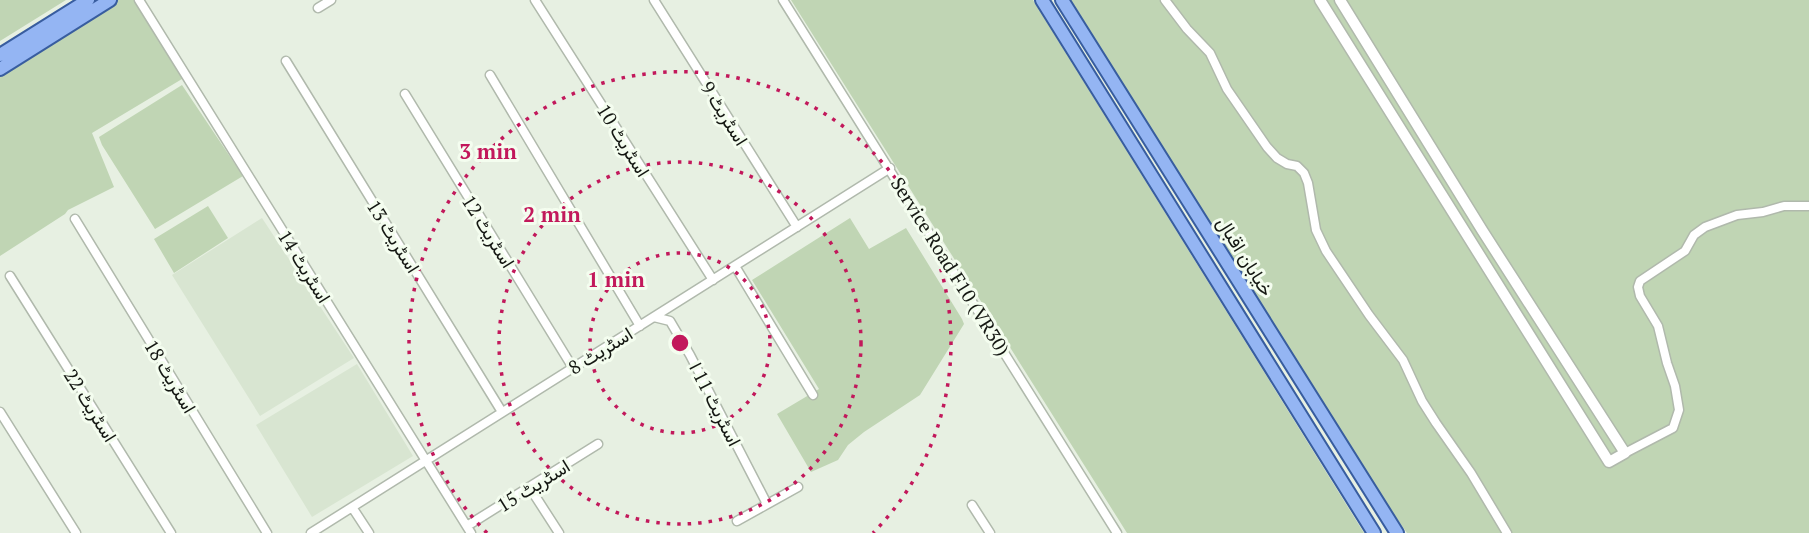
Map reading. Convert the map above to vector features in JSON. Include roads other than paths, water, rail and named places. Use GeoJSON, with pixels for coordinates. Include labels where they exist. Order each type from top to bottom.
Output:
{"type":"FeatureCollection","features":[{"type":"Feature","properties":{"kind":"main road"},"geometry":{"type":"LineString","coordinates":[[0,55],[88,0]]}},
{"type":"Feature","properties":{"kind":"main road"},"geometry":{"type":"LineString","coordinates":[[0,69],[110,0]]}},
{"type":"Feature","properties":{"kind":"main road","name":"خیابان اقبال"},"geometry":{"type":"LineString","coordinates":[[1042,0],[1374,533]]}},
{"type":"Feature","properties":{"kind":"main road","name":"خیابان اقبال"},"geometry":{"type":"LineString","coordinates":[[1062,0],[1397,533]]}},
{"type":"Feature","properties":{"kind":"street","name":"اسٹریٹ 14"},"geometry":{"type":"LineString","coordinates":[[139,0],[469,530]]}},
{"type":"Feature","properties":{"kind":"street"},"geometry":{"type":"LineString","coordinates":[[318,8],[331,0]]}},
{"type":"Feature","properties":{"kind":"street","name":"اسٹریٹ 10"},"geometry":{"type":"LineString","coordinates":[[535,0],[713,280]]}},
{"type":"Feature","properties":{"kind":"street","name":"اسٹریٹ 9"},"geometry":{"type":"LineString","coordinates":[[654,0],[796,227]]}},
{"type":"Feature","properties":{"kind":"street","name":"Service Road F10 (VR30)"},"geometry":{"type":"LineString","coordinates":[[783,0],[1117,533]]}},
{"type":"Feature","properties":{"kind":"street"},"geometry":{"type":"LineString","coordinates":[[1165,0],[1210,53],[1227,89],[1267,147],[1277,158],[1297,166],[1304,173],[1316,230],[1326,251],[1403,360],[1436,424],[1471,473],[1507,533]]}},
{"type":"Feature","properties":{"kind":"street"},"geometry":{"type":"LineString","coordinates":[[1320,0],[1609,462],[1673,428],[1679,410],[1658,327],[1640,296],[1640,281],[1685,251],[1694,235],[1706,227],[1737,215],[1784,206],[1809,206]]}},
{"type":"Feature","properties":{"kind":"street"},"geometry":{"type":"LineString","coordinates":[[1340,0],[1482,230],[1625,453]]}},
{"type":"Feature","properties":{"kind":"street","name":"اسٹریٹ 13"},"geometry":{"type":"LineString","coordinates":[[286,61],[502,412]]}},
{"type":"Feature","properties":{"kind":"street"},"geometry":{"type":"LineString","coordinates":[[489,75],[640,326]]}},
{"type":"Feature","properties":{"kind":"street","name":"اسٹریٹ 12"},"geometry":{"type":"LineString","coordinates":[[405,94],[573,368]]}},
{"type":"Feature","properties":{"kind":"street","name":"اسٹریٹ 8"},"geometry":{"type":"LineString","coordinates":[[311,533],[890,168]]}},
{"type":"Feature","properties":{"kind":"street","name":"اسٹریٹ 18"},"geometry":{"type":"LineString","coordinates":[[75,219],[267,533]]}},
{"type":"Feature","properties":{"kind":"street"},"geometry":{"type":"LineString","coordinates":[[735,266],[813,396]]}},
{"type":"Feature","properties":{"kind":"street","name":"اسٹریٹ 22"},"geometry":{"type":"LineString","coordinates":[[10,276],[171,533]]}},
{"type":"Feature","properties":{"kind":"street","name":"اسٹریٹ 11 ا"},"geometry":{"type":"LineString","coordinates":[[654,317],[670,321],[767,504]]}},
{"type":"Feature","properties":{"kind":"street"},"geometry":{"type":"LineString","coordinates":[[0,412],[76,533]]}},
{"type":"Feature","properties":{"kind":"street","name":"اسٹریٹ 15"},"geometry":{"type":"LineString","coordinates":[[469,530],[598,444]]}},
{"type":"Feature","properties":{"kind":"street"},"geometry":{"type":"LineString","coordinates":[[737,521],[798,487]]}},
{"type":"Feature","properties":{"kind":"street"},"geometry":{"type":"LineString","coordinates":[[530,488],[559,533]]}},
{"type":"Feature","properties":{"kind":"street"},"geometry":{"type":"LineString","coordinates":[[972,505],[990,533]]}},
{"type":"Feature","properties":{"kind":"street"},"geometry":{"type":"LineString","coordinates":[[352,507],[369,533]]}}]}
